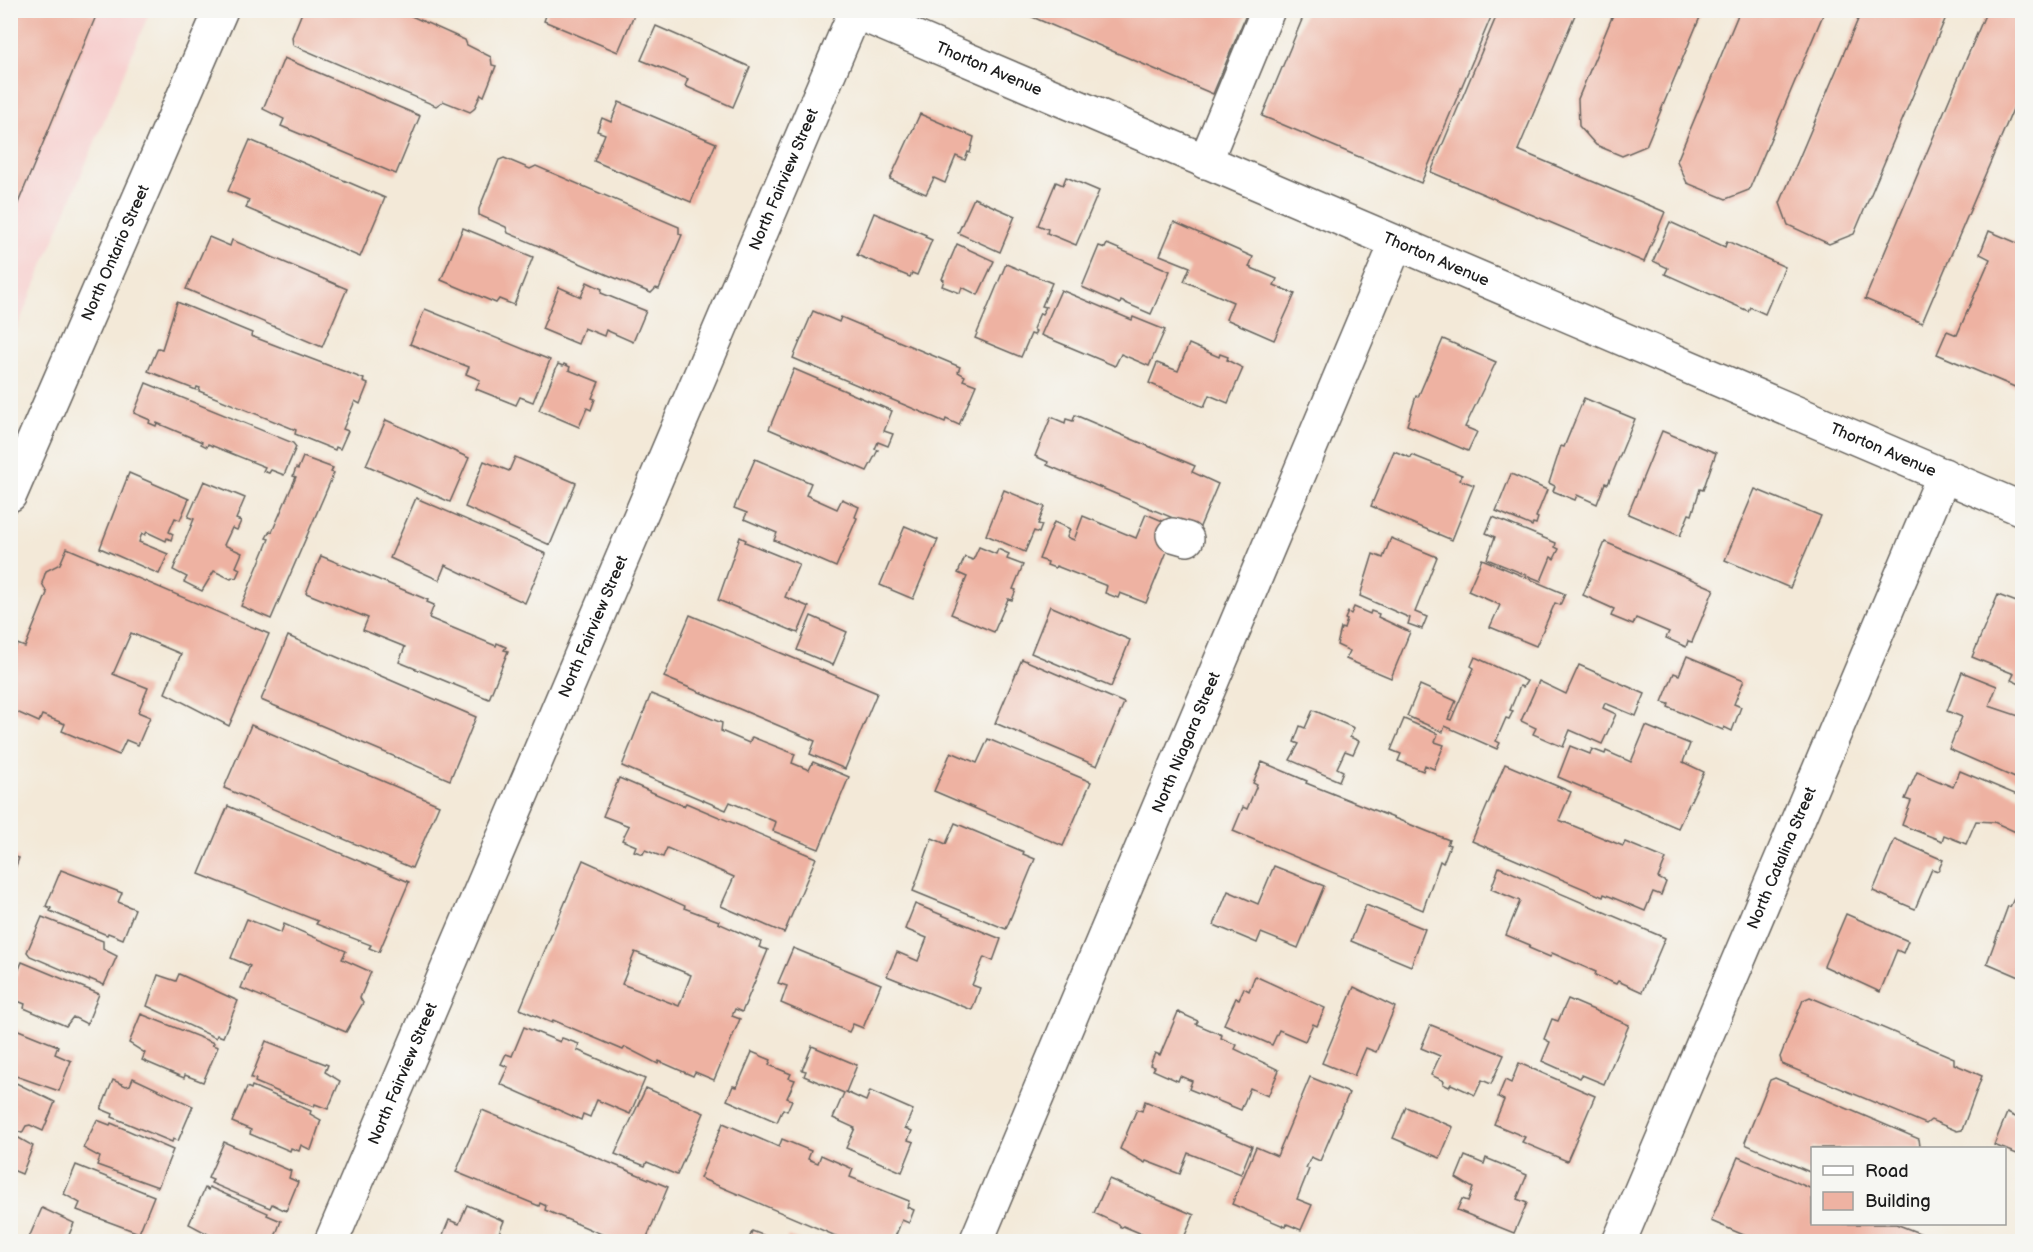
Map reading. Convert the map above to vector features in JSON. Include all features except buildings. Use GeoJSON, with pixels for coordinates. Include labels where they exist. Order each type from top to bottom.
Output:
{"type":"FeatureCollection","features":[{"type":"Feature","properties":{"kind":"street","name":"North Ontario Street"},"geometry":{"type":"LineString","coordinates":[[10,495],[221,10]]}},
{"type":"Feature","properties":{"kind":"street"},"geometry":{"type":"LineString","coordinates":[[1205,162],[1268,10]]}},
{"type":"Feature","properties":{"kind":"street","name":"Thorton Avenue"},"geometry":{"type":"LineString","coordinates":[[853,11],[2022,509]]}},
{"type":"Feature","properties":{"kind":"street","name":"North Fairview Street"},"geometry":{"type":"LineString","coordinates":[[331,1242],[853,11]]}},
{"type":"Feature","properties":{"kind":"street","name":"North Niagara Street"},"geometry":{"type":"LineString","coordinates":[[976,1242],[1396,244]]}},
{"type":"Feature","properties":{"kind":"street","name":"North Catalina Street"},"geometry":{"type":"LineString","coordinates":[[1619,1242],[1944,475]]}},
{"type":"Feature","properties":{"kind":"shaded area"},"geometry":{"type":"Polygon","coordinates":[[[11,11],[150,11],[11,342],[11,11]]]}}]}
